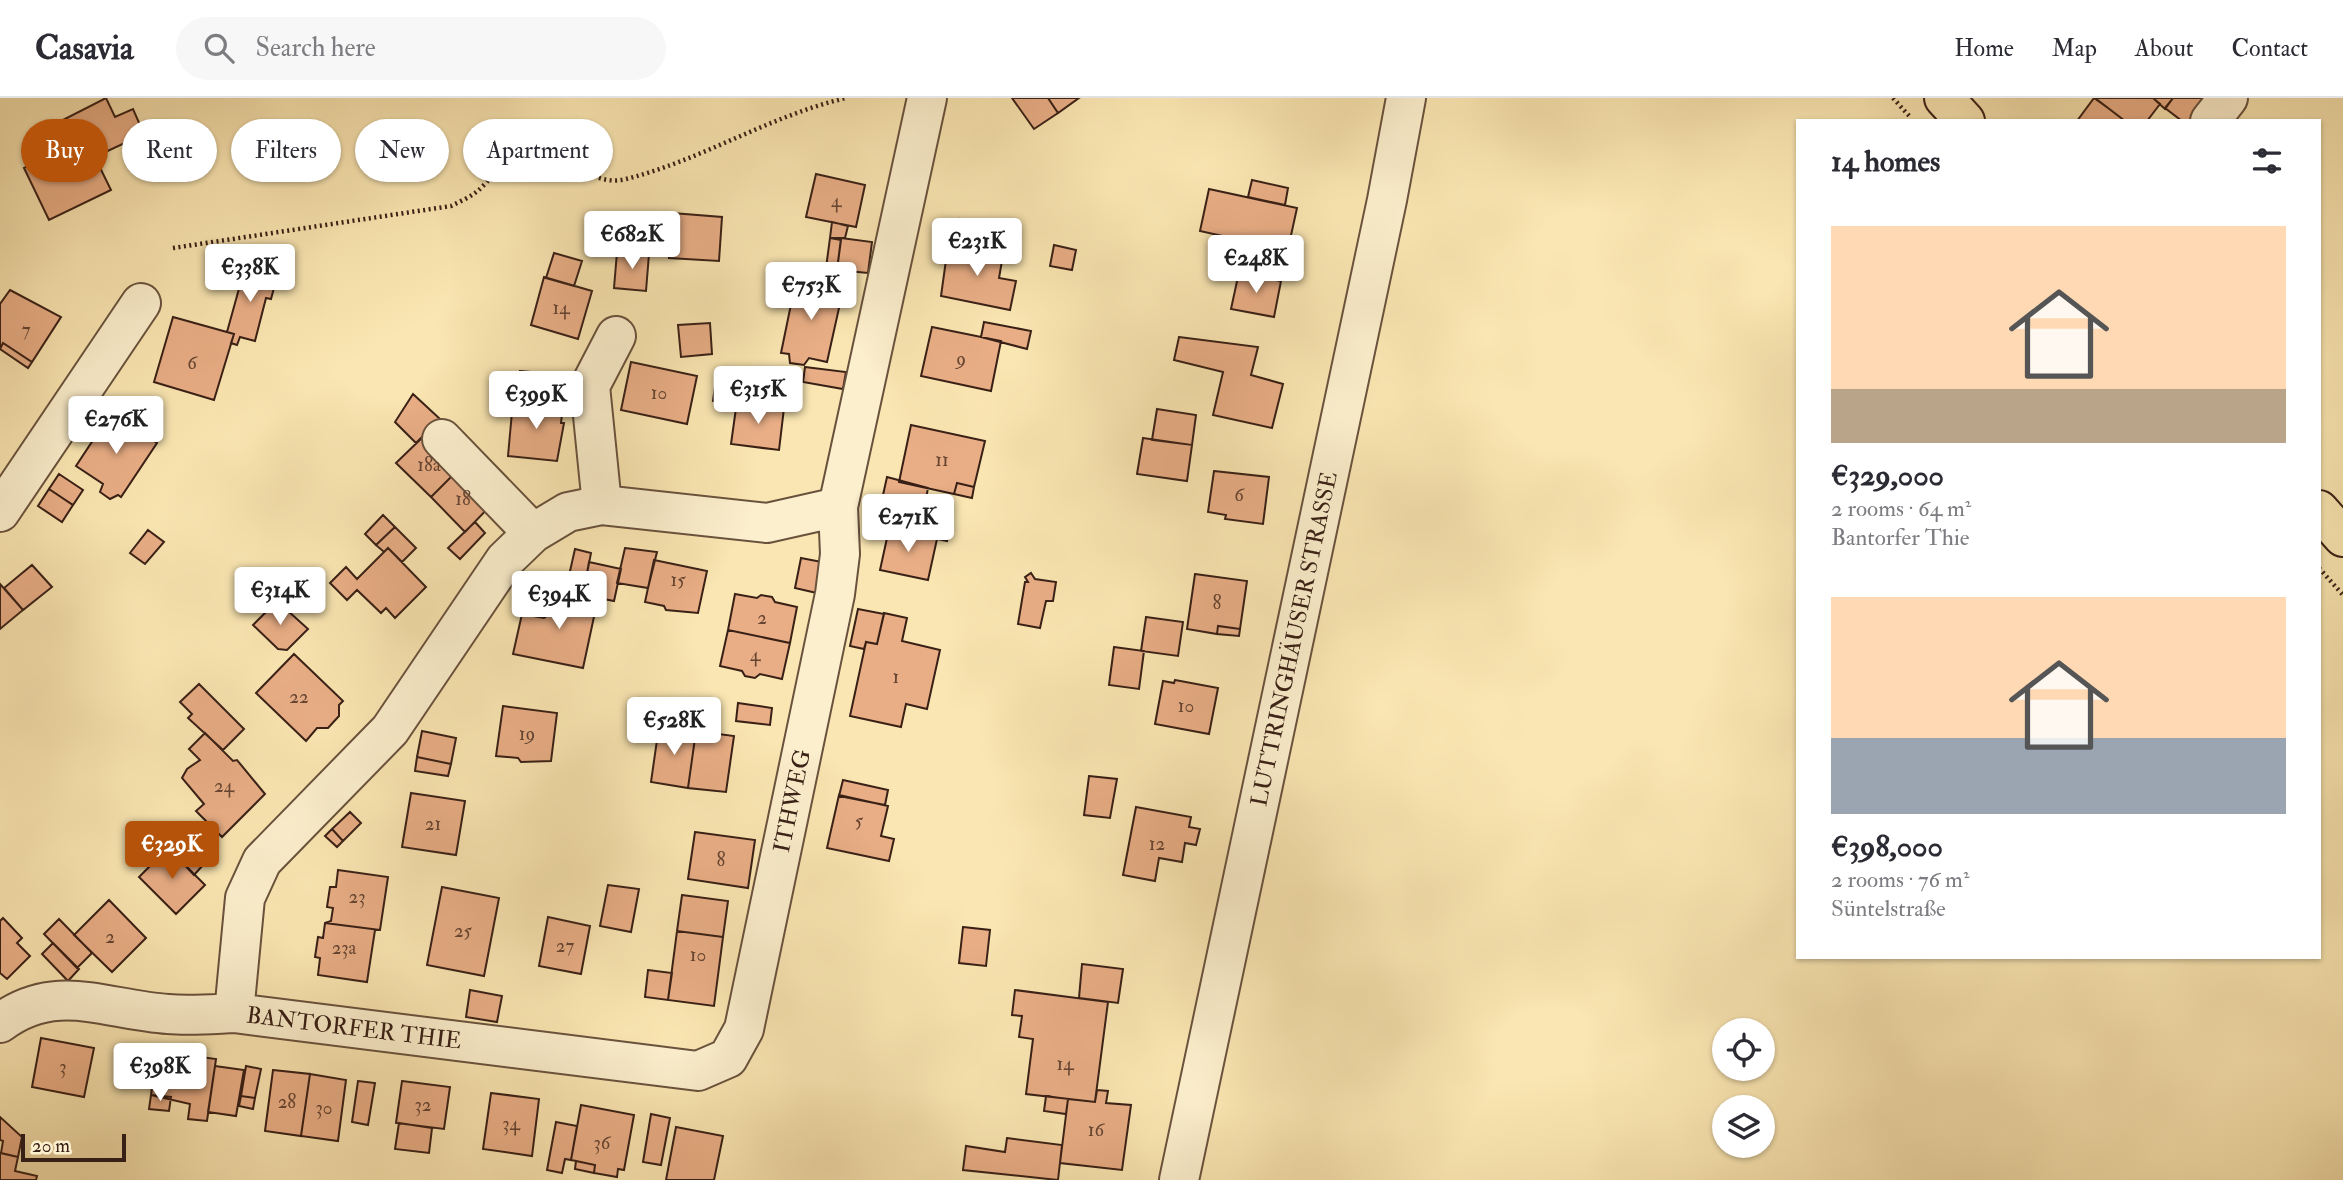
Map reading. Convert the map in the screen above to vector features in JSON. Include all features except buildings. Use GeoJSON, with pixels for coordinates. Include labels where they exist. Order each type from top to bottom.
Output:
{"type":"FeatureCollection","features":[{"type":"Feature","properties":{"kind":"main road"},"geometry":{"type":"LineString","coordinates":[[1944,98],[1963,119]]}},
{"type":"Feature","properties":{"kind":"main road"},"geometry":{"type":"LineString","coordinates":[[2321,512],[2343,537]]}},
{"type":"Feature","properties":{"kind":"street"},"geometry":{"type":"LineString","coordinates":[[838,507],[927,98]]}},
{"type":"Feature","properties":{"kind":"street","name":"LUTTRINGHÄUSER STRASSE"},"geometry":{"type":"LineString","coordinates":[[1179,1180],[1385,213],[1406,98]]}},
{"type":"Feature","properties":{"kind":"street"},"geometry":{"type":"LineString","coordinates":[[2212,119],[2228,98]]}},
{"type":"Feature","properties":{"kind":"street"},"geometry":{"type":"LineString","coordinates":[[0,512],[141,303]]}},
{"type":"Feature","properties":{"kind":"street"},"geometry":{"type":"LineString","coordinates":[[602,505],[590,386],[616,336]]}},
{"type":"Feature","properties":{"kind":"street"},"geometry":{"type":"LineString","coordinates":[[442,439],[533,533]]}},
{"type":"Feature","properties":{"kind":"street","name":"BANTORFER THIE"},"geometry":{"type":"LineString","coordinates":[[698,1071],[234,1013],[245,898],[262,861],[390,730],[505,560],[533,533],[568,512],[602,505],[767,523],[838,507]]}},
{"type":"Feature","properties":{"kind":"street","name":"ITHWEG"},"geometry":{"type":"LineString","coordinates":[[698,1071],[727,1058],[744,1029],[835,594],[840,554],[838,507]]}},
{"type":"Feature","properties":{"kind":"street"},"geometry":{"type":"LineString","coordinates":[[0,1023],[17,1010],[41,1001],[76,1000],[168,1014],[234,1013]]}},
{"type":"Feature","properties":{"kind":"path"},"geometry":{"type":"LineString","coordinates":[[173,248],[452,206],[474,194],[511,161],[536,154],[565,159],[589,176],[614,182],[650,173],[805,108],[846,98]]}},
{"type":"Feature","properties":{"kind":"path"},"geometry":{"type":"LineString","coordinates":[[1893,98],[1911,119]]}},
{"type":"Feature","properties":{"kind":"path"},"geometry":{"type":"LineString","coordinates":[[2321,570],[2343,595]]}}]}
